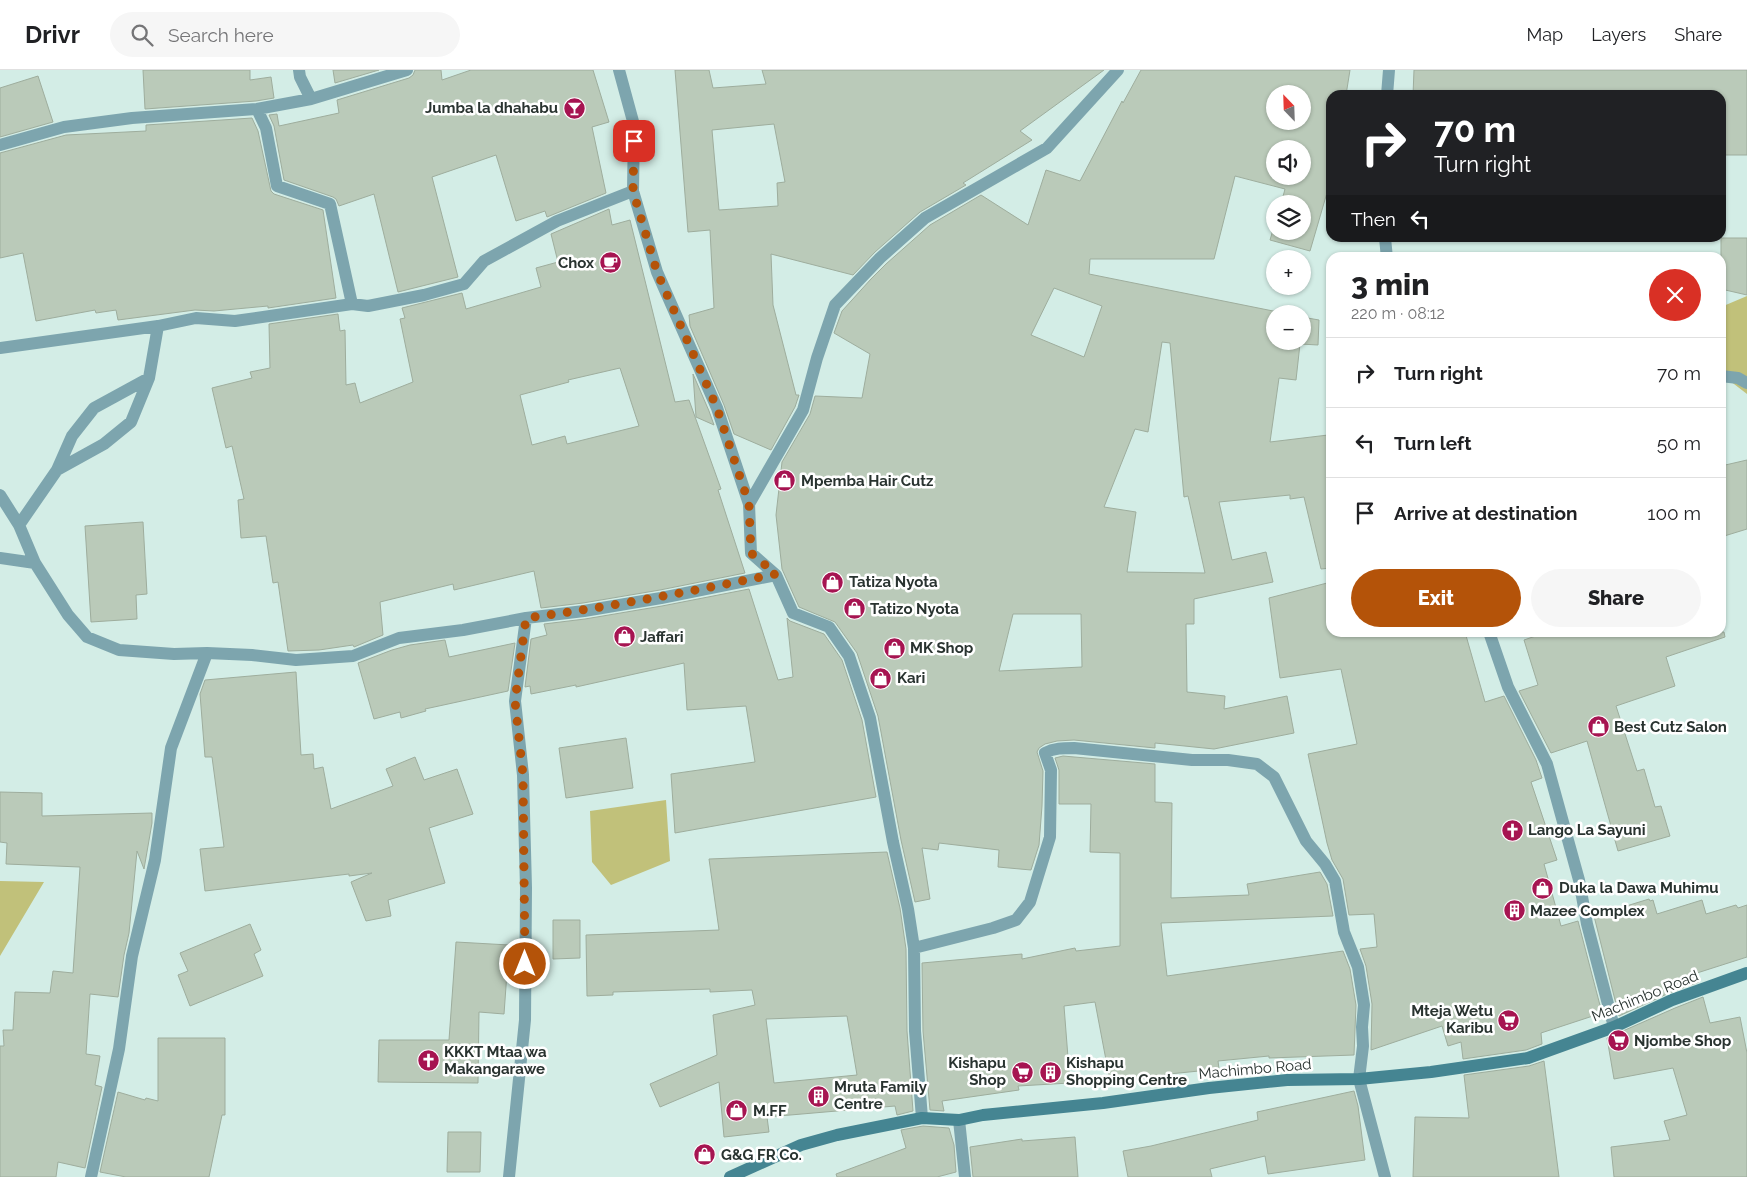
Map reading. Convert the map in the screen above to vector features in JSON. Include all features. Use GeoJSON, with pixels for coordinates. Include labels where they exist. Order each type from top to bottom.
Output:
{"type":"FeatureCollection","features":[{"type":"Feature","properties":{"kind":"street"},"geometry":{"type":"LineString","coordinates":[[300,70],[300,77],[311,99]]}},
{"type":"Feature","properties":{"kind":"street"},"geometry":{"type":"LineString","coordinates":[[0,145],[74,126],[132,118],[257,108],[311,99],[407,70]]}},
{"type":"Feature","properties":{"kind":"street"},"geometry":{"type":"LineString","coordinates":[[619,70],[634,125],[633,191],[657,272],[717,408],[749,504],[751,553],[776,574],[793,613],[829,627],[849,656],[870,718],[914,948],[915,1031],[922,1118]]}},
{"type":"Feature","properties":{"kind":"street"},"geometry":{"type":"LineString","coordinates":[[749,504],[803,410],[817,358],[835,305],[880,258],[925,218],[1047,148],[1118,70]]}},
{"type":"Feature","properties":{"kind":"street"},"geometry":{"type":"LineString","coordinates":[[1387,90],[1389,70]]}},
{"type":"Feature","properties":{"kind":"street"},"geometry":{"type":"LineString","coordinates":[[257,108],[266,128],[277,186],[330,204],[352,304]]}},
{"type":"Feature","properties":{"kind":"street"},"geometry":{"type":"LineString","coordinates":[[0,348],[158,326],[196,318],[235,321],[352,304],[368,306],[424,295],[464,284],[484,261],[556,221],[633,191]]}},
{"type":"Feature","properties":{"kind":"street"},"geometry":{"type":"LineString","coordinates":[[57,470],[104,444],[131,422],[149,378],[158,326]]}},
{"type":"Feature","properties":{"kind":"street"},"geometry":{"type":"LineString","coordinates":[[1726,377],[1738,378],[1747,382]]}},
{"type":"Feature","properties":{"kind":"street"},"geometry":{"type":"LineString","coordinates":[[18,525],[57,470],[72,436],[94,408],[149,378]]}},
{"type":"Feature","properties":{"kind":"street"},"geometry":{"type":"LineString","coordinates":[[0,495],[18,525],[35,563],[68,615],[87,637],[119,650],[174,654],[252,655],[296,660],[353,656],[399,638],[463,630],[526,618],[661,598],[776,574]]}},
{"type":"Feature","properties":{"kind":"street"},"geometry":{"type":"LineString","coordinates":[[0,558],[35,563]]}},
{"type":"Feature","properties":{"kind":"street"},"geometry":{"type":"LineString","coordinates":[[509,1177],[525,1020],[523,775],[515,701],[526,618]]}},
{"type":"Feature","properties":{"kind":"street"},"geometry":{"type":"LineString","coordinates":[[1491,637],[1508,687],[1548,764],[1579,880],[1587,924],[1614,1027]]}},
{"type":"Feature","properties":{"kind":"street"},"geometry":{"type":"LineString","coordinates":[[91,1177],[119,1049],[132,956],[155,860],[171,748],[207,653]]}},
{"type":"Feature","properties":{"kind":"street"},"geometry":{"type":"LineString","coordinates":[[914,948],[993,928],[1016,920],[1030,902],[1050,837],[1051,770],[1045,754],[1048,752],[1058,748],[1074,748],[1192,760],[1228,760],[1257,764],[1274,778],[1306,841],[1325,864],[1335,881],[1344,932],[1358,967],[1364,1005],[1363,1046],[1359,1079],[1385,1177]]}},
{"type":"Feature","properties":{"kind":"street","name":"Machimbo Road"},"geometry":{"type":"LineString","coordinates":[[730,1177],[801,1145],[837,1135],[922,1118],[959,1120],[983,1115],[1103,1103],[1209,1088],[1287,1080],[1359,1079],[1432,1072],[1528,1058],[1614,1027],[1672,1000],[1747,973]]}},
{"type":"Feature","properties":{"kind":"street"},"geometry":{"type":"LineString","coordinates":[[959,1120],[965,1177]]}},
{"type":"Feature","properties":{"kind":"shaded area"},"geometry":{"type":"Polygon","coordinates":[[[1747,296],[1747,394],[1726,378],[1726,305],[1747,296]]]}},
{"type":"Feature","properties":{"kind":"shaded area"},"geometry":{"type":"Polygon","coordinates":[[[666,800],[670,861],[611,885],[592,862],[590,811],[666,800]]]}},
{"type":"Feature","properties":{"kind":"shaded area"},"geometry":{"type":"Polygon","coordinates":[[[0,881],[44,882],[0,956],[0,881]]]}},
{"type":"Feature","properties":{"kind":"building"},"geometry":{"type":"Polygon","coordinates":[[[143,70],[250,70],[250,80],[271,77],[274,98],[145,109],[143,70]]]}},
{"type":"Feature","properties":{"kind":"building"},"geometry":{"type":"Polygon","coordinates":[[[333,70],[379,70],[335,83],[333,70]]]}},
{"type":"Feature","properties":{"kind":"building"},"geometry":{"type":"Polygon","coordinates":[[[415,70],[441,70],[442,80],[471,70],[593,70],[609,122],[592,127],[606,193],[547,217],[545,211],[516,221],[496,155],[432,177],[458,277],[398,292],[374,194],[339,206],[333,197],[284,180],[274,126],[269,115],[277,114],[279,126],[339,113],[337,100],[409,78],[415,70]]]}},
{"type":"Feature","properties":{"kind":"building"},"geometry":{"type":"Polygon","coordinates":[[[675,70],[709,70],[713,88],[766,84],[762,70],[1104,70],[1020,131],[1032,140],[963,183],[966,185],[920,212],[875,252],[853,275],[771,254],[773,305],[796,395],[799,395],[795,407],[771,450],[734,434],[724,405],[690,326],[689,315],[714,308],[710,230],[688,232],[675,70]],[[774,124],[712,130],[719,210],[778,206],[777,183],[785,182],[774,124]]]}},
{"type":"Feature","properties":{"kind":"building"},"geometry":{"type":"Polygon","coordinates":[[[1141,70],[1350,70],[1347,90],[1326,90],[1326,196],[1310,250],[1270,240],[1311,240],[1311,195],[1283,195],[1285,189],[1270,185],[1311,185],[1311,140],[1266,140],[1266,184],[1235,176],[1214,259],[1090,259],[1089,274],[1266,310],[1266,350],[1299,350],[1296,380],[1279,378],[1270,442],[1326,435],[1326,568],[1321,569],[1304,497],[1290,499],[1290,495],[1219,502],[1232,560],[1266,552],[1273,582],[1194,599],[1194,624],[1186,624],[1187,692],[1225,696],[1224,709],[1287,696],[1294,733],[1214,749],[1155,743],[1155,748],[1074,740],[1045,744],[1037,752],[1043,771],[1042,806],[1039,845],[1031,870],[998,867],[999,850],[939,843],[938,850],[922,848],[930,899],[915,902],[901,840],[878,716],[857,653],[835,622],[799,607],[782,569],[776,515],[782,462],[810,414],[815,396],[862,398],[870,354],[834,333],[842,311],[886,264],[930,225],[981,195],[1028,225],[1046,170],[1080,181],[1122,101],[1123,103],[1141,70]],[[1054,288],[1031,335],[1084,357],[1102,306],[1054,288]],[[1162,342],[1148,432],[1135,429],[1104,507],[1136,512],[1127,572],[1205,573],[1188,496],[1184,497],[1170,343],[1162,342]],[[1013,614],[999,671],[1082,667],[1081,614],[1013,614]]]}},
{"type":"Feature","properties":{"kind":"building"},"geometry":{"type":"Polygon","coordinates":[[[1414,70],[1747,70],[1747,155],[1726,155],[1726,90],[1413,90],[1414,70]]]}},
{"type":"Feature","properties":{"kind":"building"},"geometry":{"type":"Polygon","coordinates":[[[38,76],[53,122],[0,137],[0,88],[38,76]]]}},
{"type":"Feature","properties":{"kind":"building"},"geometry":{"type":"Polygon","coordinates":[[[252,118],[258,131],[271,191],[274,194],[323,210],[336,298],[268,308],[268,306],[214,311],[195,310],[118,320],[116,310],[96,313],[95,310],[36,321],[23,253],[0,258],[0,153],[66,135],[146,131],[146,125],[252,118]]]}},
{"type":"Feature","properties":{"kind":"building"},"geometry":{"type":"Polygon","coordinates":[[[609,209],[612,225],[630,220],[675,402],[689,400],[721,489],[718,490],[745,573],[660,590],[541,608],[534,571],[454,590],[453,584],[380,602],[383,635],[354,647],[353,645],[319,650],[288,651],[278,582],[273,583],[266,536],[241,538],[238,500],[244,499],[232,446],[226,448],[212,388],[252,378],[250,372],[270,368],[269,324],[338,314],[340,331],[345,330],[346,385],[355,383],[360,403],[413,382],[400,319],[405,318],[402,308],[462,293],[466,309],[541,287],[536,268],[558,262],[551,234],[609,209]],[[620,368],[568,380],[569,382],[520,395],[532,445],[565,436],[567,444],[639,426],[620,368]]]}},
{"type":"Feature","properties":{"kind":"building"},"geometry":{"type":"Polygon","coordinates":[[[1726,238],[1747,238],[1747,295],[1726,290],[1726,252],[1721,252],[1721,242],[1726,242],[1726,238]]]}},
{"type":"Feature","properties":{"kind":"building"},"geometry":{"type":"Polygon","coordinates":[[[1311,319],[1319,320],[1318,345],[1311,345],[1311,319]]]}},
{"type":"Feature","properties":{"kind":"building"},"geometry":{"type":"Polygon","coordinates":[[[693,374],[709,411],[714,425],[696,417],[693,374]]]}},
{"type":"Feature","properties":{"kind":"building"},"geometry":{"type":"Polygon","coordinates":[[[1747,460],[1747,529],[1726,535],[1726,465],[1747,460]]]}},
{"type":"Feature","properties":{"kind":"building"},"geometry":{"type":"Polygon","coordinates":[[[143,522],[147,594],[136,595],[137,619],[91,622],[85,526],[143,522]]]}},
{"type":"Feature","properties":{"kind":"building"},"geometry":{"type":"Polygon","coordinates":[[[1326,583],[1326,637],[1466,637],[1485,702],[1504,696],[1536,760],[1542,778],[1531,782],[1557,860],[1544,864],[1561,926],[1578,921],[1602,1013],[1541,1033],[1542,1044],[1526,1050],[1463,1059],[1461,1042],[1448,1046],[1442,1026],[1371,1050],[1372,1004],[1366,966],[1360,949],[1377,947],[1374,914],[1349,915],[1343,879],[1332,860],[1327,843],[1308,754],[1357,744],[1341,669],[1280,678],[1269,598],[1326,583]]]}},
{"type":"Feature","properties":{"kind":"building"},"geometry":{"type":"Polygon","coordinates":[[[749,589],[778,680],[793,677],[787,618],[790,621],[824,634],[842,660],[862,720],[876,797],[675,833],[671,774],[755,762],[746,706],[687,710],[684,663],[576,687],[576,685],[531,694],[530,686],[525,687],[531,639],[547,635],[544,624],[662,606],[749,589]]]}},
{"type":"Feature","properties":{"kind":"building"},"geometry":{"type":"Polygon","coordinates":[[[1533,637],[1725,637],[1666,657],[1675,686],[1616,706],[1637,771],[1644,769],[1655,807],[1661,806],[1670,836],[1618,851],[1587,741],[1551,753],[1519,691],[1538,685],[1524,640],[1533,637]]]}},
{"type":"Feature","properties":{"kind":"building"},"geometry":{"type":"Polygon","coordinates":[[[445,640],[449,657],[515,643],[508,691],[425,709],[426,711],[401,718],[400,712],[374,719],[358,663],[410,645],[445,640]]]}},
{"type":"Feature","properties":{"kind":"building"},"geometry":{"type":"Polygon","coordinates":[[[296,672],[301,755],[313,754],[314,769],[323,767],[331,809],[393,786],[386,769],[415,757],[424,780],[457,769],[473,814],[429,828],[445,883],[388,900],[391,916],[366,921],[351,882],[372,873],[205,891],[200,849],[224,847],[212,757],[205,757],[200,694],[205,680],[296,672]]]}},
{"type":"Feature","properties":{"kind":"building"},"geometry":{"type":"Polygon","coordinates":[[[626,738],[633,788],[566,798],[559,748],[626,738]]]}},
{"type":"Feature","properties":{"kind":"building"},"geometry":{"type":"Polygon","coordinates":[[[1063,756],[1155,764],[1155,802],[1172,803],[1171,898],[1249,895],[1247,884],[1320,872],[1327,884],[1333,916],[1161,923],[1167,976],[1343,951],[1350,969],[1356,1005],[1354,1055],[1269,1058],[1269,1056],[1218,1061],[1219,1069],[1110,1081],[1095,1002],[1064,1006],[1070,1083],[1018,1086],[1019,1090],[942,1101],[944,1111],[930,1110],[923,1031],[922,963],[1022,954],[1022,959],[1075,948],[1076,951],[1120,946],[1120,853],[1090,852],[1091,804],[1059,804],[1059,770],[1055,758],[1063,756]]]}},
{"type":"Feature","properties":{"kind":"building"},"geometry":{"type":"Polygon","coordinates":[[[0,792],[42,793],[42,816],[152,813],[144,869],[137,851],[129,933],[118,997],[90,994],[86,1054],[100,1056],[95,1085],[102,1087],[85,1168],[58,1162],[56,1177],[0,1177],[0,1046],[4,1046],[3,1030],[13,1030],[15,992],[50,993],[53,971],[73,973],[80,867],[6,864],[7,843],[0,842],[0,792]]]}},
{"type":"Feature","properties":{"kind":"building"},"geometry":{"type":"Polygon","coordinates":[[[887,852],[900,908],[906,949],[907,1031],[913,1111],[897,1115],[895,1106],[767,1117],[769,1132],[724,1137],[719,1082],[660,1107],[650,1084],[717,1055],[713,1015],[755,1005],[752,990],[710,992],[710,989],[613,992],[613,995],[587,996],[586,935],[719,930],[709,859],[887,852]],[[847,1016],[766,1019],[774,1083],[857,1075],[847,1016]]]}},
{"type":"Feature","properties":{"kind":"building"},"geometry":{"type":"Polygon","coordinates":[[[1649,899],[1650,901],[1653,900],[1657,914],[1702,900],[1706,914],[1736,905],[1738,908],[1747,905],[1747,957],[1697,973],[1699,982],[1669,993],[1619,1016],[1594,916],[1649,899]]]}},
{"type":"Feature","properties":{"kind":"building"},"geometry":{"type":"Polygon","coordinates":[[[553,920],[580,920],[580,958],[553,959],[553,920]]]}},
{"type":"Feature","properties":{"kind":"building"},"geometry":{"type":"Polygon","coordinates":[[[250,924],[261,950],[254,954],[263,976],[190,1006],[178,975],[188,971],[180,953],[250,924]]]}},
{"type":"Feature","properties":{"kind":"building"},"geometry":{"type":"Polygon","coordinates":[[[456,942],[509,945],[504,1014],[479,1012],[478,1083],[378,1082],[379,1040],[449,1040],[456,942]]]}},
{"type":"Feature","properties":{"kind":"building"},"geometry":{"type":"Polygon","coordinates":[[[1703,997],[1710,1023],[1740,1017],[1747,1053],[1747,1177],[1614,1177],[1611,1147],[1670,1140],[1664,1121],[1687,1115],[1673,1068],[1614,1079],[1607,1038],[1703,997]]]}},
{"type":"Feature","properties":{"kind":"building"},"geometry":{"type":"Polygon","coordinates":[[[158,1038],[225,1038],[225,1115],[222,1115],[209,1177],[126,1177],[100,1172],[118,1092],[145,1100],[146,1098],[158,1101],[158,1038]]]}},
{"type":"Feature","properties":{"kind":"building"},"geometry":{"type":"Polygon","coordinates":[[[1544,1061],[1559,1177],[1413,1177],[1415,1117],[1469,1118],[1464,1075],[1529,1066],[1544,1061]]]}},
{"type":"Feature","properties":{"kind":"building"},"geometry":{"type":"Polygon","coordinates":[[[1354,1091],[1358,1106],[1365,1160],[1268,1174],[1265,1156],[1210,1169],[1212,1177],[1128,1177],[1123,1151],[1258,1120],[1257,1112],[1354,1091]]]}},
{"type":"Feature","properties":{"kind":"building"},"geometry":{"type":"Polygon","coordinates":[[[923,1126],[949,1128],[954,1145],[956,1172],[937,1177],[837,1177],[836,1174],[906,1148],[901,1130],[923,1126]]]}},
{"type":"Feature","properties":{"kind":"building"},"geometry":{"type":"Polygon","coordinates":[[[448,1132],[481,1132],[480,1172],[447,1172],[448,1132]]]}},
{"type":"Feature","properties":{"kind":"building"},"geometry":{"type":"Polygon","coordinates":[[[1075,1137],[1078,1177],[973,1177],[970,1147],[1022,1139],[1022,1141],[1075,1137]]]}},
{"type":"Feature","properties":{"kind":"place","name":"Jumba la dhahabu"},"geometry":{"type":"Point","coordinates":[574,108]}},
{"type":"Feature","properties":{"kind":"place","name":"Chox"},"geometry":{"type":"Point","coordinates":[610,263]}},
{"type":"Feature","properties":{"kind":"place","name":"Mpemba Hair Cutz"},"geometry":{"type":"Point","coordinates":[785,481]}},
{"type":"Feature","properties":{"kind":"place","name":"Tatiza Nyota"},"geometry":{"type":"Point","coordinates":[833,582]}},
{"type":"Feature","properties":{"kind":"place","name":"Tatizo Nyota"},"geometry":{"type":"Point","coordinates":[854,609]}},
{"type":"Feature","properties":{"kind":"place","name":"Jaffari"},"geometry":{"type":"Point","coordinates":[624,637]}},
{"type":"Feature","properties":{"kind":"place","name":"MK Shop"},"geometry":{"type":"Point","coordinates":[894,648]}},
{"type":"Feature","properties":{"kind":"place","name":"Kari"},"geometry":{"type":"Point","coordinates":[881,678]}},
{"type":"Feature","properties":{"kind":"place","name":"Best Cutz Salon"},"geometry":{"type":"Point","coordinates":[1598,727]}},
{"type":"Feature","properties":{"kind":"place","name":"Lango La Sayuni"},"geometry":{"type":"Point","coordinates":[1512,830]}},
{"type":"Feature","properties":{"kind":"place","name":"Duka la Dawa Muhimu"},"geometry":{"type":"Point","coordinates":[1543,888]}},
{"type":"Feature","properties":{"kind":"place","name":"Mazee Complex"},"geometry":{"type":"Point","coordinates":[1514,911]}},
{"type":"Feature","properties":{"kind":"place","name":"Mteja Wetu Karibu"},"geometry":{"type":"Point","coordinates":[1509,1020]}},
{"type":"Feature","properties":{"kind":"place","name":"Njombe Shop"},"geometry":{"type":"Point","coordinates":[1618,1041]}},
{"type":"Feature","properties":{"kind":"place","name":"KKKT Mtaa wa Makangarawe"},"geometry":{"type":"Point","coordinates":[428,1061]}},
{"type":"Feature","properties":{"kind":"place","name":"Kishapu Shop"},"geometry":{"type":"Point","coordinates":[1022,1072]}},
{"type":"Feature","properties":{"kind":"place","name":"Kishapu Shopping Centre"},"geometry":{"type":"Point","coordinates":[1050,1072]}},
{"type":"Feature","properties":{"kind":"place","name":"Mruta Family Centre"},"geometry":{"type":"Point","coordinates":[818,1096]}},
{"type":"Feature","properties":{"kind":"place","name":"M.FF"},"geometry":{"type":"Point","coordinates":[737,1111]}},
{"type":"Feature","properties":{"kind":"place","name":"G&G FR Co."},"geometry":{"type":"Point","coordinates":[705,1155]}},
{"type":"Feature","properties":{"kind":"route"},"geometry":{"type":"LineString","coordinates":[[525,964],[526,888],[523,775],[515,701],[526,618],[661,598],[776,574],[751,553],[749,504],[717,408],[657,272],[633,191],[634,141]]}}]}
